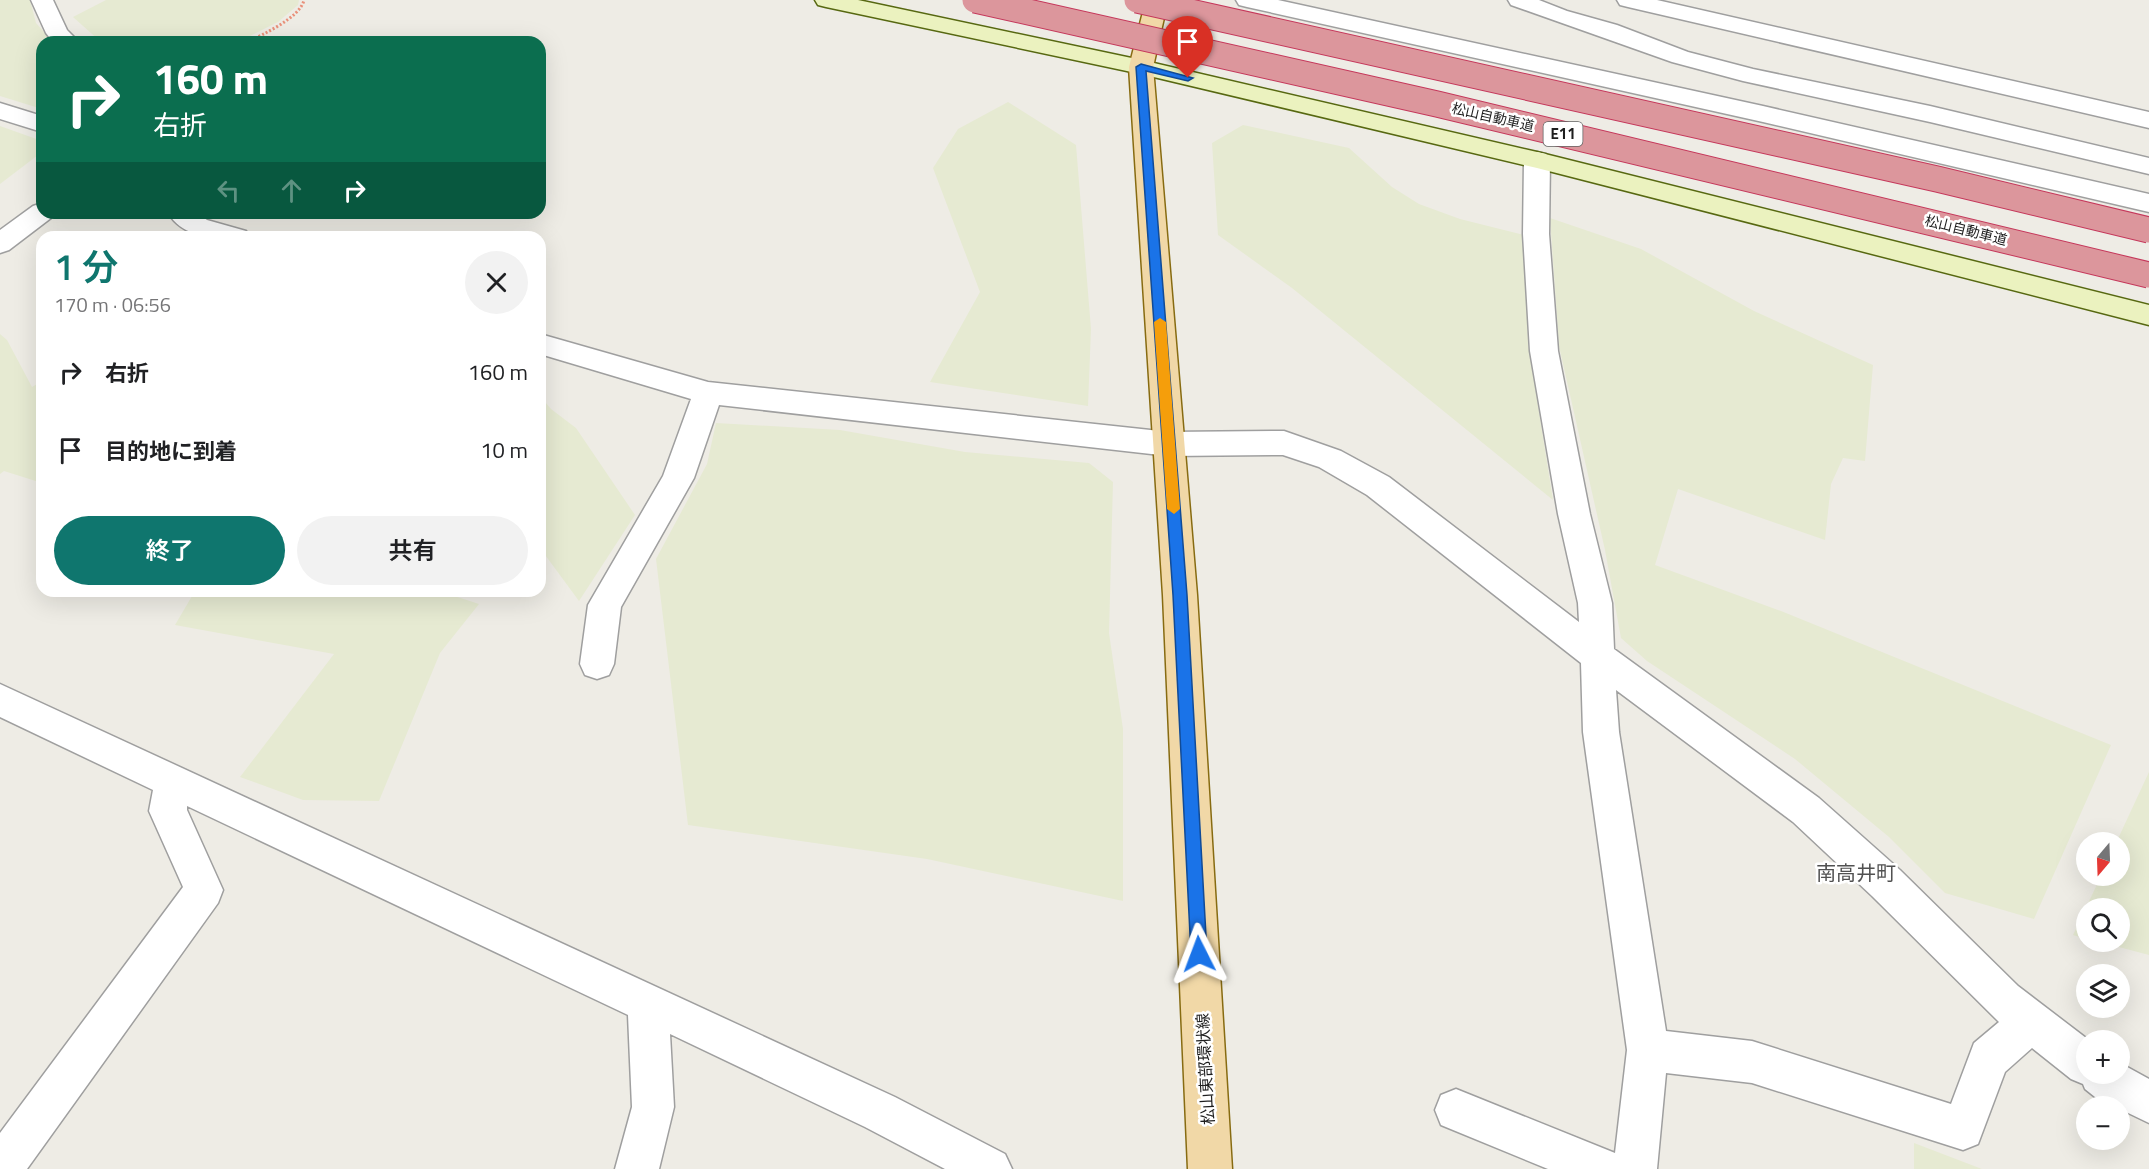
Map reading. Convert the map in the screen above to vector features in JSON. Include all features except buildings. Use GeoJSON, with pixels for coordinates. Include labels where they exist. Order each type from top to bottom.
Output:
{"type":"FeatureCollection","features":[{"type":"Feature","properties":{"kind":"highway","name":"松山自動車道"},"geometry":{"type":"LineString","coordinates":[[975,0],[1448,106],[2149,275]]}},
{"type":"Feature","properties":{"kind":"highway","name":"E11"},"geometry":{"type":"LineString","coordinates":[[1137,0],[1937,179],[2149,230]]}},
{"type":"Feature","properties":{"kind":"main road","name":"松山東部環状線"},"geometry":{"type":"LineString","coordinates":[[1157,0],[1141,67],[1180,607],[1210,1169]]}},
{"type":"Feature","properties":{"kind":"street"},"geometry":{"type":"LineString","coordinates":[[42,0],[60,36]]}},
{"type":"Feature","properties":{"kind":"street"},"geometry":{"type":"LineString","coordinates":[[826,0],[1141,67],[1537,160],[2149,315]]}},
{"type":"Feature","properties":{"kind":"street"},"geometry":{"type":"LineString","coordinates":[[1247,0],[1763,114],[2149,203]]}},
{"type":"Feature","properties":{"kind":"street"},"geometry":{"type":"LineString","coordinates":[[1519,0],[1680,57],[1751,76],[1930,114],[2149,166]]}},
{"type":"Feature","properties":{"kind":"street"},"geometry":{"type":"LineString","coordinates":[[1628,0],[2149,120]]}},
{"type":"Feature","properties":{"kind":"street"},"geometry":{"type":"LineString","coordinates":[[0,111],[36,122]]}},
{"type":"Feature","properties":{"kind":"street"},"geometry":{"type":"LineString","coordinates":[[1537,160],[1536,234],[1544,351],[1574,514],[1595,603],[1601,732],[1648,1050],[1635,1169]]}},
{"type":"Feature","properties":{"kind":"street"},"geometry":{"type":"LineString","coordinates":[[0,244],[36,217]]}},
{"type":"Feature","properties":{"kind":"street"},"geometry":{"type":"LineString","coordinates":[[189,219],[198,226],[216,231]]}},
{"type":"Feature","properties":{"kind":"street"},"geometry":{"type":"LineString","coordinates":[[546,346],[708,393],[1169,444],[1284,443],[1330,459],[1378,486],[1599,657],[1806,810],[1886,883],[2004,1000],[2076,1056]]}},
{"type":"Feature","properties":{"kind":"street"},"geometry":{"type":"LineString","coordinates":[[597,664],[605,605],[678,478],[708,393]]}},
{"type":"Feature","properties":{"kind":"street"},"geometry":{"type":"LineString","coordinates":[[0,700],[880,1112],[990,1169]]}},
{"type":"Feature","properties":{"kind":"street"},"geometry":{"type":"LineString","coordinates":[[0,1169],[204,890],[168,811],[173,782]]}},
{"type":"Feature","properties":{"kind":"street"},"geometry":{"type":"LineString","coordinates":[[637,1169],[653,1107],[648,1004]]}},
{"type":"Feature","properties":{"kind":"street"},"geometry":{"type":"LineString","coordinates":[[1648,1050],[1752,1062],[1963,1129],[1989,1058],[2031,1021]]}},
{"type":"Feature","properties":{"kind":"street"},"geometry":{"type":"LineString","coordinates":[[2114,1084],[2149,1102]]}},
{"type":"Feature","properties":{"kind":"street"},"geometry":{"type":"LineString","coordinates":[[1455,1110],[1601,1169]]}},
{"type":"Feature","properties":{"kind":"path"},"geometry":{"type":"LineString","coordinates":[[259,36],[285,22],[303,5],[304,0]]}},
{"type":"Feature","properties":{"kind":"green space"},"geometry":{"type":"Polygon","coordinates":[[[0,0],[30,0],[36,23],[48,36],[36,36],[36,107],[0,96],[0,0]]]}},
{"type":"Feature","properties":{"kind":"green space"},"geometry":{"type":"Polygon","coordinates":[[[106,0],[299,0],[298,5],[278,22],[250,36],[94,36],[73,17],[106,0]]]}},
{"type":"Feature","properties":{"kind":"green space"},"geometry":{"type":"Polygon","coordinates":[[[1008,102],[1076,145],[1091,329],[1088,406],[930,382],[980,292],[933,168],[958,129],[1008,102]]]}},
{"type":"Feature","properties":{"kind":"green space"},"geometry":{"type":"Polygon","coordinates":[[[1243,125],[1349,148],[1392,187],[1419,204],[1460,219],[1524,235],[1528,343],[1553,500],[1292,288],[1218,235],[1212,143],[1243,125]]]}},
{"type":"Feature","properties":{"kind":"green space"},"geometry":{"type":"Polygon","coordinates":[[[0,126],[36,139],[36,157],[0,184],[0,126]]]}},
{"type":"Feature","properties":{"kind":"green space"},"geometry":{"type":"Polygon","coordinates":[[[1550,218],[1641,249],[1754,311],[1873,365],[1865,461],[1843,458],[1831,484],[1825,540],[1678,489],[1655,565],[1781,611],[2111,745],[2034,919],[1945,893],[1889,837],[1795,759],[1647,661],[1621,638],[1605,550],[1559,346],[1550,218]]]}},
{"type":"Feature","properties":{"kind":"green space"},"geometry":{"type":"Polygon","coordinates":[[[0,334],[7,340],[32,387],[36,385],[36,481],[4,471],[0,474],[0,334]]]}},
{"type":"Feature","properties":{"kind":"green space"},"geometry":{"type":"Polygon","coordinates":[[[546,403],[576,428],[635,515],[579,601],[546,556],[546,403]]]}},
{"type":"Feature","properties":{"kind":"green space"},"geometry":{"type":"Polygon","coordinates":[[[716,423],[840,430],[965,452],[1089,463],[1113,482],[1109,633],[1123,729],[1123,901],[927,859],[688,825],[656,559],[707,464],[716,423]]]}},
{"type":"Feature","properties":{"kind":"green space"},"geometry":{"type":"Polygon","coordinates":[[[191,597],[457,597],[479,604],[440,653],[379,801],[303,800],[240,777],[334,654],[175,625],[191,597]]]}},
{"type":"Feature","properties":{"kind":"green space"},"geometry":{"type":"Polygon","coordinates":[[[2149,772],[2149,955],[2130,950],[2130,898],[2091,898],[2096,886],[2130,886],[2130,832],[2121,832],[2149,772]]]}},
{"type":"Feature","properties":{"kind":"green space"},"geometry":{"type":"Polygon","coordinates":[[[1914,1143],[1982,1169],[1914,1169],[1914,1143]]]}},
{"type":"Feature","properties":{"kind":"slow traffic"},"geometry":{"type":"LineString","coordinates":[[1160,322],[1174,509]]}},
{"type":"Feature","properties":{"kind":"district","name":"南高井町"},"geometry":{"type":"Point","coordinates":[1856,873]}},
{"type":"Feature","properties":{"kind":"route"},"geometry":{"type":"LineString","coordinates":[[1188,78],[1141,67],[1180,595],[1199,954]]}}]}
